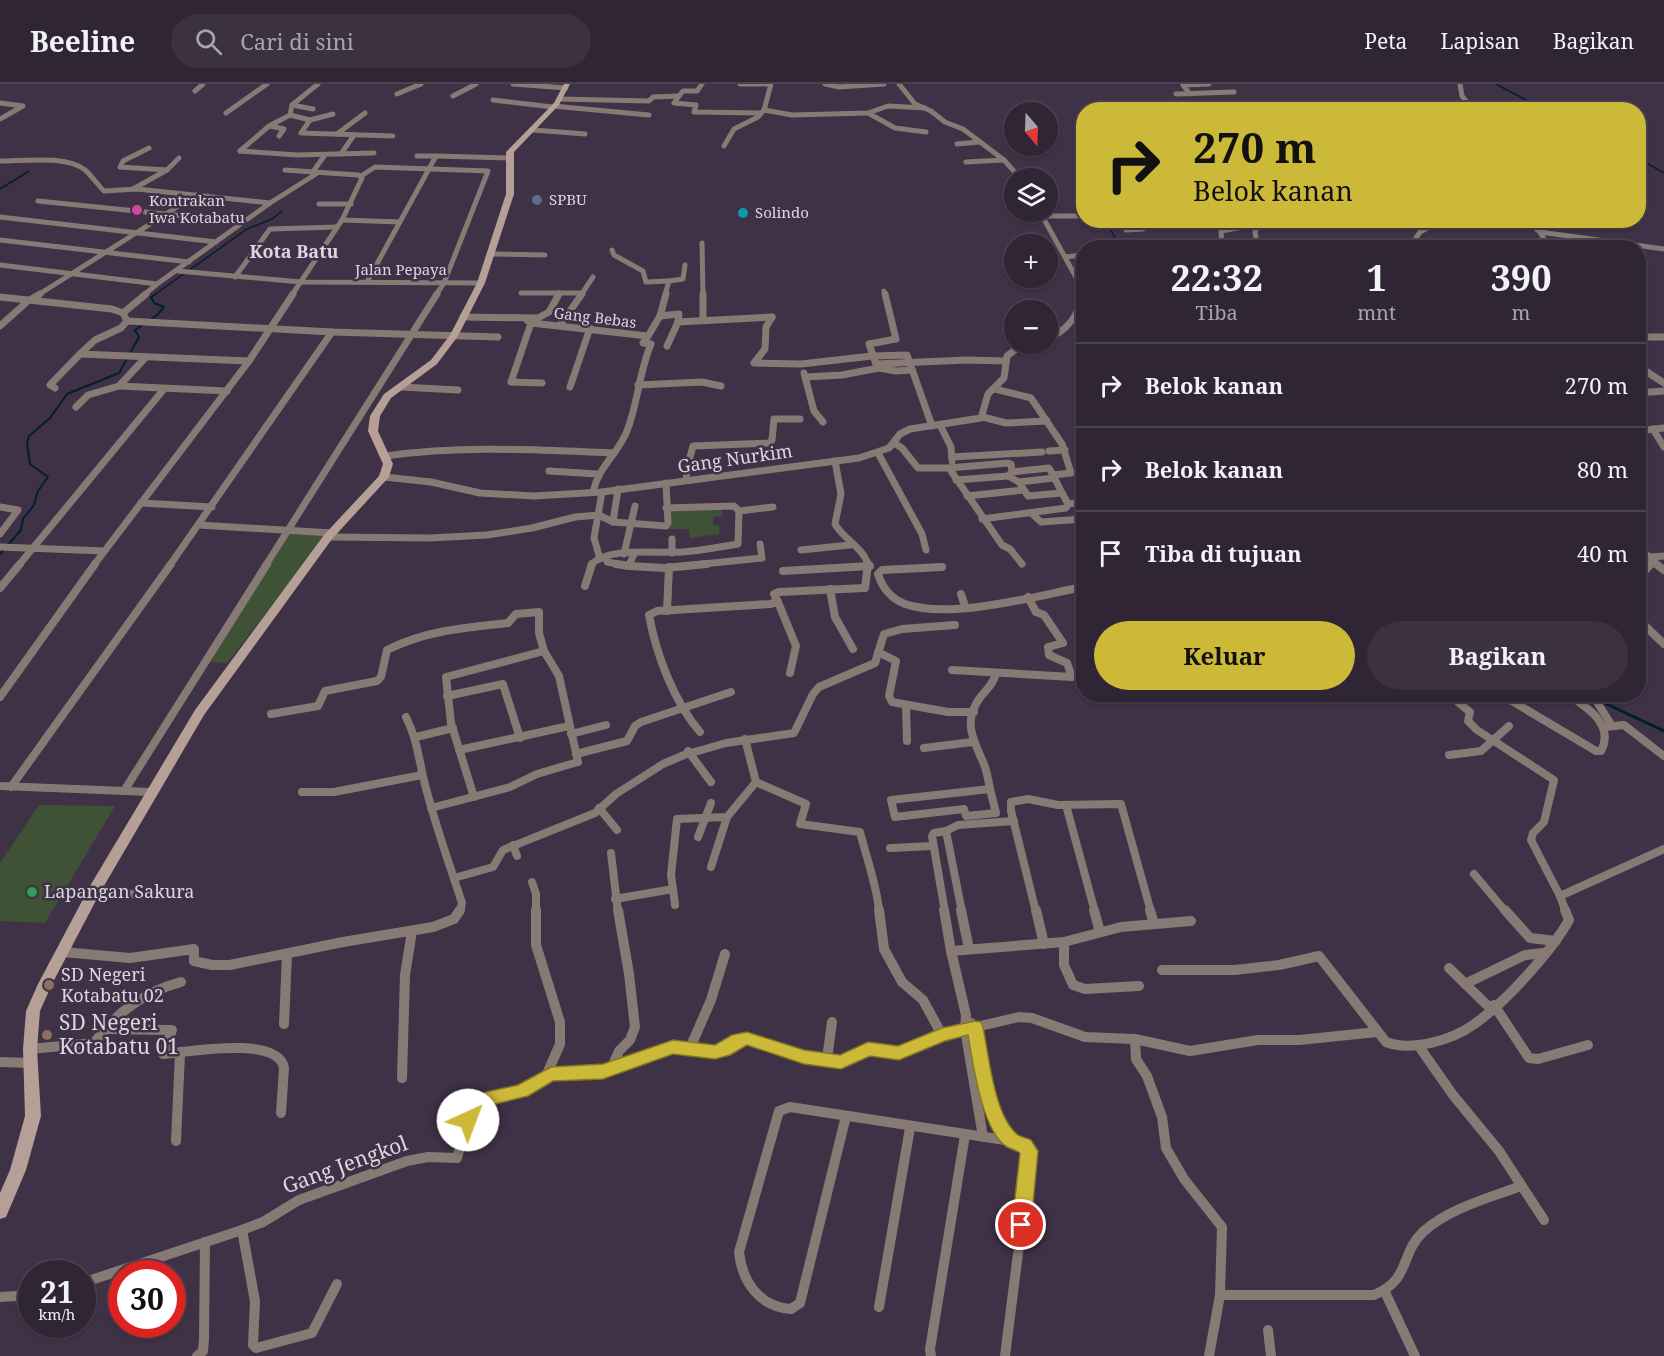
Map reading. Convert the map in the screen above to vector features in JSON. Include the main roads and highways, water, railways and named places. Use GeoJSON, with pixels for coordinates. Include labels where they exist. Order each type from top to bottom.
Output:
{"type":"FeatureCollection","features":[{"type":"Feature","properties":{"kind":"main road"},"geometry":{"type":"LineString","coordinates":[[0,1212],[18,1170],[33,1116],[30,1056],[33,1011],[45,984],[95,890],[199,713],[330,535],[384,477],[388,467],[386,456],[377,442],[373,425],[377,411],[387,396],[434,362],[454,336],[481,284],[510,194],[512,180],[508,158],[514,146],[533,130],[555,104],[566,85]]}},
{"type":"Feature","properties":{"kind":"waterway"},"geometry":{"type":"LineString","coordinates":[[1496,84],[1529,102]]}},
{"type":"Feature","properties":{"kind":"waterway"},"geometry":{"type":"LineString","coordinates":[[1646,163],[1664,173]]}},
{"type":"Feature","properties":{"kind":"waterway"},"geometry":{"type":"LineString","coordinates":[[0,189],[29,171]]}},
{"type":"Feature","properties":{"kind":"waterway"},"geometry":{"type":"LineString","coordinates":[[154,295],[247,229],[272,219],[282,211]]}},
{"type":"Feature","properties":{"kind":"waterway"},"geometry":{"type":"LineString","coordinates":[[1110,228],[1116,240]]}},
{"type":"Feature","properties":{"kind":"waterway"},"geometry":{"type":"LineString","coordinates":[[0,554],[21,530],[23,519],[34,505],[38,491],[48,477],[30,464],[27,443],[29,436],[50,418],[67,394],[119,373],[139,337],[135,330],[157,315],[164,307],[154,303],[151,297],[156,294]]}},
{"type":"Feature","properties":{"kind":"waterway"},"geometry":{"type":"LineString","coordinates":[[1602,702],[1664,731]]}},
{"type":"Feature","properties":{"kind":"place","name":"SPBU"},"geometry":{"type":"Point","coordinates":[537,200]}},
{"type":"Feature","properties":{"kind":"place","name":"Kontrakan Iwa Kotabatu"},"geometry":{"type":"Point","coordinates":[137,210]}},
{"type":"Feature","properties":{"kind":"place","name":"Solindo"},"geometry":{"type":"Point","coordinates":[743,213]}},
{"type":"Feature","properties":{"kind":"place","name":"Lapangan Sakura"},"geometry":{"type":"Point","coordinates":[32,892]}},
{"type":"Feature","properties":{"kind":"place","name":"SD Negeri Kotabatu 02"},"geometry":{"type":"Point","coordinates":[49,985]}},
{"type":"Feature","properties":{"kind":"place","name":"SD Negeri Kotabatu 01"},"geometry":{"type":"Point","coordinates":[47,1035]}},
{"type":"Feature","properties":{"kind":"district","name":"Kota Batu"},"geometry":{"type":"Point","coordinates":[294,252]}}]}
